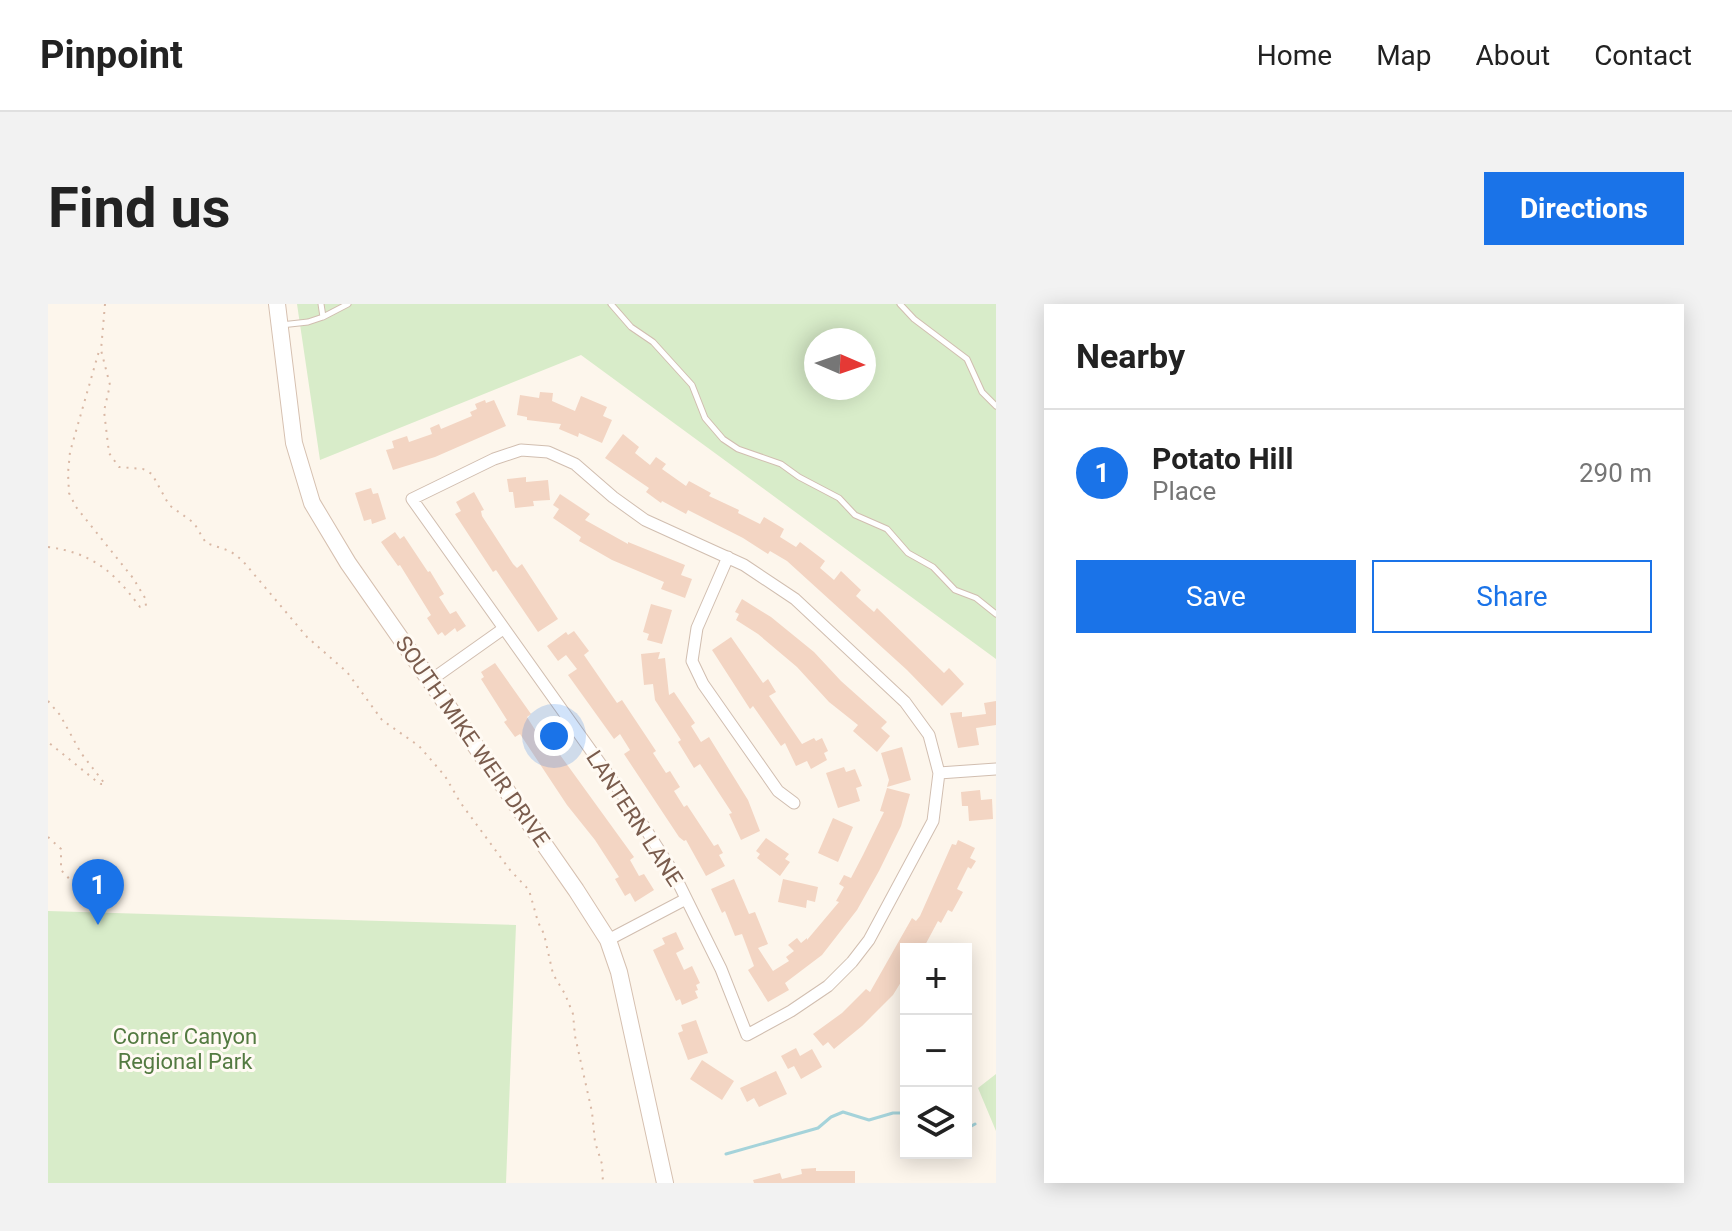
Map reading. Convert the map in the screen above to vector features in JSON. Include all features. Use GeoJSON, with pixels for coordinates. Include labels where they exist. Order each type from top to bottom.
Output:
{"type":"FeatureCollection","features":[{"type":"Feature","properties":{"kind":"street","name":"SOUTH MIKE WEIR DRIVE"},"geometry":{"type":"LineString","coordinates":[[277,304],[294,443],[312,503],[348,563],[608,940],[628,1008],[665,1183]]}},
{"type":"Feature","properties":{"kind":"street","name":"LANTERN LANE"},"geometry":{"type":"LineString","coordinates":[[728,557],[645,520],[575,464],[548,452],[521,450],[507,454],[412,499],[634,811],[673,872],[721,969],[747,1035],[828,986],[869,940],[933,821],[939,773]]}},
{"type":"Feature","properties":{"kind":"street"},"geometry":{"type":"LineString","coordinates":[[794,803],[778,791],[703,684],[692,661],[697,628],[728,557],[795,599],[905,702],[929,735],[939,773],[996,769]]}},
{"type":"Feature","properties":{"kind":"street"},"geometry":{"type":"LineString","coordinates":[[431,680],[503,629]]}},
{"type":"Feature","properties":{"kind":"street"},"geometry":{"type":"LineString","coordinates":[[608,940],[686,899]]}},
{"type":"Feature","properties":{"kind":"lane"},"geometry":{"type":"LineString","coordinates":[[321,304],[323,317]]}},
{"type":"Feature","properties":{"kind":"lane"},"geometry":{"type":"LineString","coordinates":[[279,326],[308,322],[348,304]]}},
{"type":"Feature","properties":{"kind":"lane"},"geometry":{"type":"LineString","coordinates":[[611,304],[631,327],[653,342],[692,385],[705,418],[723,439],[738,449],[781,464],[839,498],[855,515],[887,529],[908,553],[933,567],[955,590],[976,598],[996,614]]}},
{"type":"Feature","properties":{"kind":"lane"},"geometry":{"type":"LineString","coordinates":[[900,304],[914,319],[967,359],[982,392],[996,406]]}},
{"type":"Feature","properties":{"kind":"path"},"geometry":{"type":"LineString","coordinates":[[105,304],[101,350],[110,385],[104,409],[109,453],[116,464],[122,468],[148,471],[169,505],[194,523],[206,543],[230,551],[242,560],[307,637],[347,672],[382,720],[419,746],[445,776],[460,802],[510,870],[529,890],[553,974],[573,1014],[603,1183]]}},
{"type":"Feature","properties":{"kind":"path"},"geometry":{"type":"LineString","coordinates":[[48,547],[76,553],[98,563],[118,579],[139,606],[146,606],[145,598],[133,578],[76,507],[69,493],[70,452],[96,355],[101,350]]}},
{"type":"Feature","properties":{"kind":"path"},"geometry":{"type":"LineString","coordinates":[[48,701],[105,784],[95,780],[48,742]]}},
{"type":"Feature","properties":{"kind":"path"},"geometry":{"type":"LineString","coordinates":[[48,837],[61,849],[61,870],[93,904],[98,925]]}},
{"type":"Feature","properties":{"kind":"green space"},"geometry":{"type":"Polygon","coordinates":[[[297,304],[996,304],[996,659],[581,355],[320,460],[297,304]]]}},
{"type":"Feature","properties":{"kind":"green space","name":"Corner Canyon Regional Park"},"geometry":{"type":"Polygon","coordinates":[[[48,911],[516,925],[506,1183],[48,1183],[48,911]]]}},
{"type":"Feature","properties":{"kind":"green space"},"geometry":{"type":"Polygon","coordinates":[[[996,1074],[996,1131],[978,1088],[996,1074]]]}},
{"type":"Feature","properties":{"kind":"building"},"geometry":{"type":"Polygon","coordinates":[[[540,392],[553,393],[552,401],[575,411],[581,396],[607,407],[603,416],[612,420],[602,443],[559,429],[561,424],[527,420],[527,417],[517,415],[520,395],[539,398],[540,392]]]}},
{"type":"Feature","properties":{"kind":"building"},"geometry":{"type":"Polygon","coordinates":[[[485,400],[486,403],[494,400],[506,426],[435,457],[393,470],[386,450],[394,448],[392,441],[407,436],[409,442],[432,434],[430,428],[439,424],[441,429],[472,416],[470,412],[477,409],[475,404],[485,400]]]}},
{"type":"Feature","properties":{"kind":"building"},"geometry":{"type":"Polygon","coordinates":[[[623,434],[639,447],[635,453],[650,465],[656,457],[666,464],[662,469],[686,486],[689,481],[711,493],[709,496],[739,510],[738,513],[760,524],[764,517],[784,529],[780,537],[796,547],[800,542],[825,561],[820,568],[834,580],[841,571],[861,590],[856,596],[874,612],[877,608],[944,673],[949,668],[964,684],[942,706],[787,561],[770,551],[768,554],[688,510],[686,514],[661,503],[646,492],[649,488],[605,458],[623,434]]]}},
{"type":"Feature","properties":{"kind":"building"},"geometry":{"type":"Polygon","coordinates":[[[526,477],[526,482],[548,480],[550,500],[533,501],[534,506],[515,508],[507,479],[526,477]]]}},
{"type":"Feature","properties":{"kind":"building"},"geometry":{"type":"Polygon","coordinates":[[[371,488],[373,494],[378,493],[386,519],[372,524],[371,519],[364,521],[355,493],[371,488]]]}},
{"type":"Feature","properties":{"kind":"building"},"geometry":{"type":"Polygon","coordinates":[[[474,492],[484,510],[481,511],[482,516],[513,564],[517,568],[522,564],[558,619],[538,632],[455,514],[461,511],[456,502],[474,492]]]}},
{"type":"Feature","properties":{"kind":"building"},"geometry":{"type":"Polygon","coordinates":[[[560,494],[590,514],[585,520],[628,544],[685,565],[681,575],[692,579],[685,598],[661,589],[664,582],[612,560],[579,541],[581,537],[553,518],[559,509],[553,505],[560,494]]]}},
{"type":"Feature","properties":{"kind":"building"},"geometry":{"type":"Polygon","coordinates":[[[395,532],[400,539],[404,536],[430,571],[444,594],[439,597],[450,614],[456,611],[466,626],[457,632],[455,628],[445,636],[442,632],[438,635],[427,618],[431,615],[400,565],[381,542],[395,532]]]}},
{"type":"Feature","properties":{"kind":"building"},"geometry":{"type":"Polygon","coordinates":[[[742,599],[771,617],[814,652],[887,722],[881,728],[890,736],[877,752],[853,731],[858,725],[829,702],[797,667],[736,620],[739,614],[735,612],[742,599]]]}},
{"type":"Feature","properties":{"kind":"building"},"geometry":{"type":"Polygon","coordinates":[[[651,604],[672,610],[662,644],[647,640],[649,634],[643,632],[651,604]]]}},
{"type":"Feature","properties":{"kind":"building"},"geometry":{"type":"Polygon","coordinates":[[[574,631],[589,651],[584,655],[617,703],[622,700],[656,751],[653,753],[666,773],[670,771],[680,787],[674,791],[684,807],[687,805],[714,846],[718,844],[725,866],[706,876],[686,840],[679,837],[624,754],[630,750],[620,734],[614,739],[568,675],[577,669],[566,655],[558,661],[547,646],[566,632],[568,635],[574,631]]]}},
{"type":"Feature","properties":{"kind":"building"},"geometry":{"type":"Polygon","coordinates":[[[731,637],[763,683],[768,679],[776,692],[769,696],[802,744],[822,738],[828,751],[824,753],[827,760],[811,769],[807,761],[796,766],[785,743],[781,746],[753,706],[750,709],[712,650],[731,637]]]}},
{"type":"Feature","properties":{"kind":"building"},"geometry":{"type":"Polygon","coordinates":[[[660,652],[658,659],[665,658],[669,695],[674,692],[695,723],[691,726],[701,742],[709,737],[748,800],[760,831],[741,840],[729,814],[732,813],[700,764],[694,768],[678,742],[681,740],[655,700],[653,684],[644,685],[641,654],[660,652]]]}},
{"type":"Feature","properties":{"kind":"building"},"geometry":{"type":"Polygon","coordinates":[[[495,663],[531,714],[527,717],[537,733],[542,730],[634,857],[630,860],[639,876],[644,874],[654,890],[635,902],[630,893],[625,896],[615,879],[619,877],[595,840],[567,805],[520,734],[515,737],[504,722],[507,720],[481,679],[484,677],[481,672],[495,663]]]}},
{"type":"Feature","properties":{"kind":"building"},"geometry":{"type":"Polygon","coordinates":[[[996,701],[996,725],[976,728],[979,745],[958,748],[950,713],[962,712],[962,717],[986,714],[984,703],[996,701]]]}},
{"type":"Feature","properties":{"kind":"building"},"geometry":{"type":"Polygon","coordinates":[[[902,747],[911,780],[887,787],[889,780],[881,753],[902,747]]]}},
{"type":"Feature","properties":{"kind":"building"},"geometry":{"type":"Polygon","coordinates":[[[844,767],[846,772],[855,769],[862,786],[856,788],[860,801],[838,808],[826,773],[844,767]]]}},
{"type":"Feature","properties":{"kind":"building"},"geometry":{"type":"Polygon","coordinates":[[[887,788],[910,794],[901,826],[879,871],[857,910],[822,955],[785,983],[789,990],[768,1002],[748,970],[754,966],[742,934],[735,936],[725,911],[722,913],[711,889],[734,879],[749,914],[755,912],[768,944],[758,948],[773,971],[789,961],[786,957],[794,951],[788,945],[797,938],[801,943],[807,940],[839,902],[836,901],[844,887],[839,884],[844,875],[851,878],[863,855],[884,812],[880,811],[887,788]]]}},
{"type":"Feature","properties":{"kind":"building"},"geometry":{"type":"Polygon","coordinates":[[[980,790],[981,800],[992,799],[993,819],[969,821],[968,806],[962,806],[961,792],[980,790]]]}},
{"type":"Feature","properties":{"kind":"building"},"geometry":{"type":"Polygon","coordinates":[[[833,818],[853,827],[838,862],[818,853],[833,818]]]}},
{"type":"Feature","properties":{"kind":"building"},"geometry":{"type":"Polygon","coordinates":[[[766,838],[789,854],[785,859],[790,862],[780,876],[757,858],[760,854],[756,851],[766,838]]]}},
{"type":"Feature","properties":{"kind":"building"},"geometry":{"type":"Polygon","coordinates":[[[958,840],[975,848],[970,858],[976,861],[971,869],[968,867],[957,889],[963,892],[952,912],[948,910],[941,923],[938,921],[926,943],[900,943],[900,984],[893,995],[834,1049],[828,1042],[823,1046],[813,1034],[842,1013],[866,989],[870,992],[912,918],[916,921],[920,916],[952,844],[956,845],[958,840]]]}},
{"type":"Feature","properties":{"kind":"building"},"geometry":{"type":"Polygon","coordinates":[[[783,879],[818,887],[815,902],[807,900],[806,908],[778,902],[783,879]]]}},
{"type":"Feature","properties":{"kind":"building"},"geometry":{"type":"Polygon","coordinates":[[[676,932],[684,949],[676,953],[684,970],[692,966],[700,983],[695,991],[698,998],[682,1005],[680,999],[676,1001],[653,950],[665,944],[662,938],[676,932]]]}},
{"type":"Feature","properties":{"kind":"building"},"geometry":{"type":"Polygon","coordinates":[[[696,1020],[708,1053],[688,1060],[678,1033],[683,1031],[681,1025],[696,1020]]]}},
{"type":"Feature","properties":{"kind":"building"},"geometry":{"type":"Polygon","coordinates":[[[796,1048],[800,1056],[812,1049],[822,1067],[801,1079],[794,1066],[788,1069],[781,1056],[796,1048]]]}},
{"type":"Feature","properties":{"kind":"building"},"geometry":{"type":"Polygon","coordinates":[[[702,1060],[734,1081],[722,1100],[690,1079],[702,1060]]]}},
{"type":"Feature","properties":{"kind":"building"},"geometry":{"type":"Polygon","coordinates":[[[776,1071],[787,1094],[759,1107],[754,1098],[747,1102],[740,1088],[776,1071]]]}},
{"type":"Feature","properties":{"kind":"building"},"geometry":{"type":"Polygon","coordinates":[[[816,1168],[816,1171],[855,1171],[855,1183],[754,1183],[753,1180],[780,1173],[782,1179],[802,1174],[801,1169],[816,1168]]]}},
{"type":"Feature","properties":{"kind":"waterway"},"geometry":{"type":"LineString","coordinates":[[726,1154],[818,1128],[843,1112],[869,1120],[900,1113]]}},
{"type":"Feature","properties":{"kind":"place","name":"Potato Hill"},"geometry":{"type":"Point","coordinates":[98,925]}}]}
